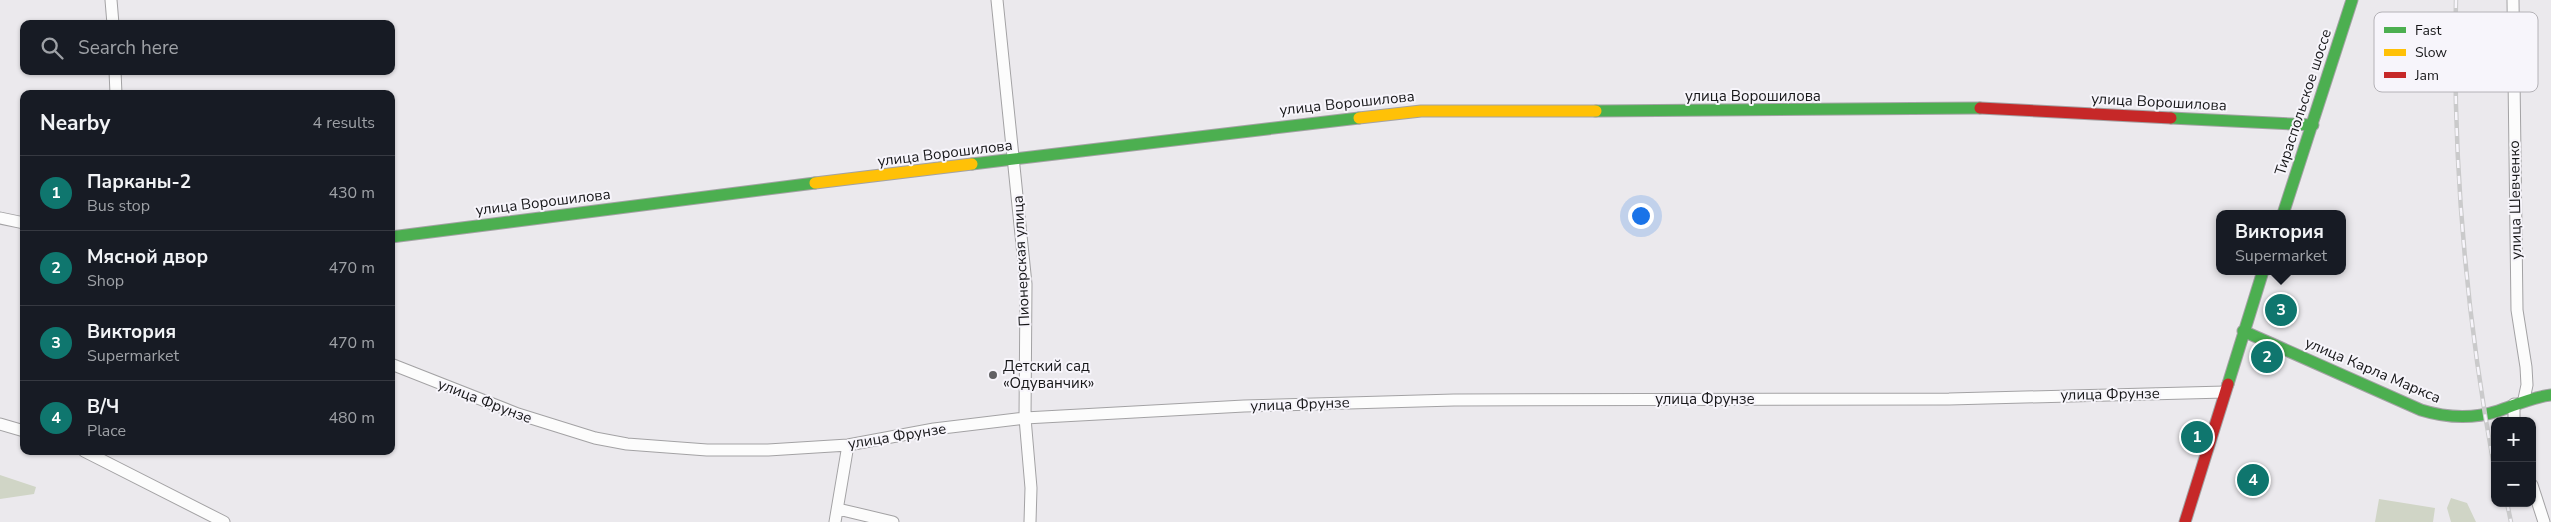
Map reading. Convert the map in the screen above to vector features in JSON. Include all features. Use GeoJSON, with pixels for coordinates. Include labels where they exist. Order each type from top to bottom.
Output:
{"type":"FeatureCollection","features":[{"type":"Feature","properties":{"kind":"street"},"geometry":{"type":"LineString","coordinates":[[111,0],[112,20]]}},
{"type":"Feature","properties":{"kind":"street","name":"Пионерская улица"},"geometry":{"type":"LineString","coordinates":[[997,0],[1015,160],[1026,284],[1025,418],[1031,488],[1030,522]]}},
{"type":"Feature","properties":{"kind":"street","name":"Тираспольское шоссе"},"geometry":{"type":"LineString","coordinates":[[2284,210],[2352,0]]}},
{"type":"Feature","properties":{"kind":"street"},"geometry":{"type":"LineString","coordinates":[[115,75],[116,90]]}},
{"type":"Feature","properties":{"kind":"street","name":"улица Шевченко"},"geometry":{"type":"LineString","coordinates":[[2514,92],[2517,310],[2527,385],[2519,402],[2515,417]]}},
{"type":"Feature","properties":{"kind":"street","name":"улица Ворошилова"},"geometry":{"type":"LineString","coordinates":[[395,236],[1015,160],[1239,130],[1421,110],[1720,111],[1967,107],[2313,125]]}},
{"type":"Feature","properties":{"kind":"street"},"geometry":{"type":"LineString","coordinates":[[0,218],[20,222]]}},
{"type":"Feature","properties":{"kind":"street"},"geometry":{"type":"LineString","coordinates":[[2185,522],[2262,275]]}},
{"type":"Feature","properties":{"kind":"street","name":"улица Карла Маркса"},"geometry":{"type":"LineString","coordinates":[[2244,331],[2421,410],[2438,415],[2490,414],[2519,402],[2551,395]]}},
{"type":"Feature","properties":{"kind":"street","name":"улица Фрунзе"},"geometry":{"type":"LineString","coordinates":[[395,366],[518,414],[611,441],[716,450],[768,450],[848,444],[944,428],[1025,418],[1244,406],[1454,400],[1949,398],[2225,392]]}},
{"type":"Feature","properties":{"kind":"street"},"geometry":{"type":"LineString","coordinates":[[0,424],[20,430]]}},
{"type":"Feature","properties":{"kind":"street"},"geometry":{"type":"LineString","coordinates":[[836,522],[848,444]]}},
{"type":"Feature","properties":{"kind":"street"},"geometry":{"type":"LineString","coordinates":[[92,455],[224,522]]}},
{"type":"Feature","properties":{"kind":"street"},"geometry":{"type":"LineString","coordinates":[[2536,497],[2544,522]]}},
{"type":"Feature","properties":{"kind":"street"},"geometry":{"type":"LineString","coordinates":[[838,508],[893,522]]}},
{"type":"Feature","properties":{"kind":"green space"},"geometry":{"type":"Polygon","coordinates":[[[0,475],[36,487],[34,494],[0,499],[0,475]]]}},
{"type":"Feature","properties":{"kind":"green space"},"geometry":{"type":"Polygon","coordinates":[[[2451,498],[2467,503],[2476,522],[2451,522],[2447,508],[2451,498]]]}},
{"type":"Feature","properties":{"kind":"green space"},"geometry":{"type":"Polygon","coordinates":[[[2379,499],[2435,508],[2433,522],[2375,522],[2379,499]]]}},
{"type":"Feature","properties":{"kind":"railway"},"geometry":{"type":"LineString","coordinates":[[2456,0],[2456,12]]}},
{"type":"Feature","properties":{"kind":"railway"},"geometry":{"type":"LineString","coordinates":[[2456,92],[2459,178],[2469,296],[2476,355],[2493,462]]}},
{"type":"Feature","properties":{"kind":"railway"},"geometry":{"type":"LineString","coordinates":[[2508,507],[2511,522]]}},
{"type":"Feature","properties":{"kind":"traffic: fast"},"geometry":{"type":"LineString","coordinates":[[2284,210],[2352,0]]}},
{"type":"Feature","properties":{"kind":"traffic: fast"},"geometry":{"type":"LineString","coordinates":[[1596,111],[1980,108]]}},
{"type":"Feature","properties":{"kind":"traffic: fast"},"geometry":{"type":"LineString","coordinates":[[972,164],[1359,118]]}},
{"type":"Feature","properties":{"kind":"traffic: fast"},"geometry":{"type":"LineString","coordinates":[[2171,118],[2313,125]]}},
{"type":"Feature","properties":{"kind":"traffic: fast"},"geometry":{"type":"LineString","coordinates":[[395,236],[815,183]]}},
{"type":"Feature","properties":{"kind":"traffic: fast"},"geometry":{"type":"LineString","coordinates":[[2228,384],[2262,275]]}},
{"type":"Feature","properties":{"kind":"traffic: fast"},"geometry":{"type":"LineString","coordinates":[[2243,331],[2431,413],[2450,416],[2489,414],[2531,399],[2551,395]]}},
{"type":"Feature","properties":{"kind":"traffic: slow"},"geometry":{"type":"LineString","coordinates":[[1359,118],[1421,111],[1596,111]]}},
{"type":"Feature","properties":{"kind":"traffic: slow"},"geometry":{"type":"LineString","coordinates":[[815,183],[972,164]]}},
{"type":"Feature","properties":{"kind":"traffic: jam"},"geometry":{"type":"LineString","coordinates":[[1980,108],[2171,118]]}},
{"type":"Feature","properties":{"kind":"traffic: jam"},"geometry":{"type":"LineString","coordinates":[[2185,522],[2228,384]]}},
{"type":"Feature","properties":{"kind":"place","name":"Виктория"},"geometry":{"type":"Point","coordinates":[2281,310]}},
{"type":"Feature","properties":{"kind":"place","name":"Мясной двор"},"geometry":{"type":"Point","coordinates":[2267,357]}},
{"type":"Feature","properties":{"kind":"place","name":"Детский сад «Одуванчик»"},"geometry":{"type":"Point","coordinates":[993,375]}},
{"type":"Feature","properties":{"kind":"place","name":"Парканы-2"},"geometry":{"type":"Point","coordinates":[2197,437]}},
{"type":"Feature","properties":{"kind":"place","name":"В/Ч"},"geometry":{"type":"Point","coordinates":[2253,480]}}]}
